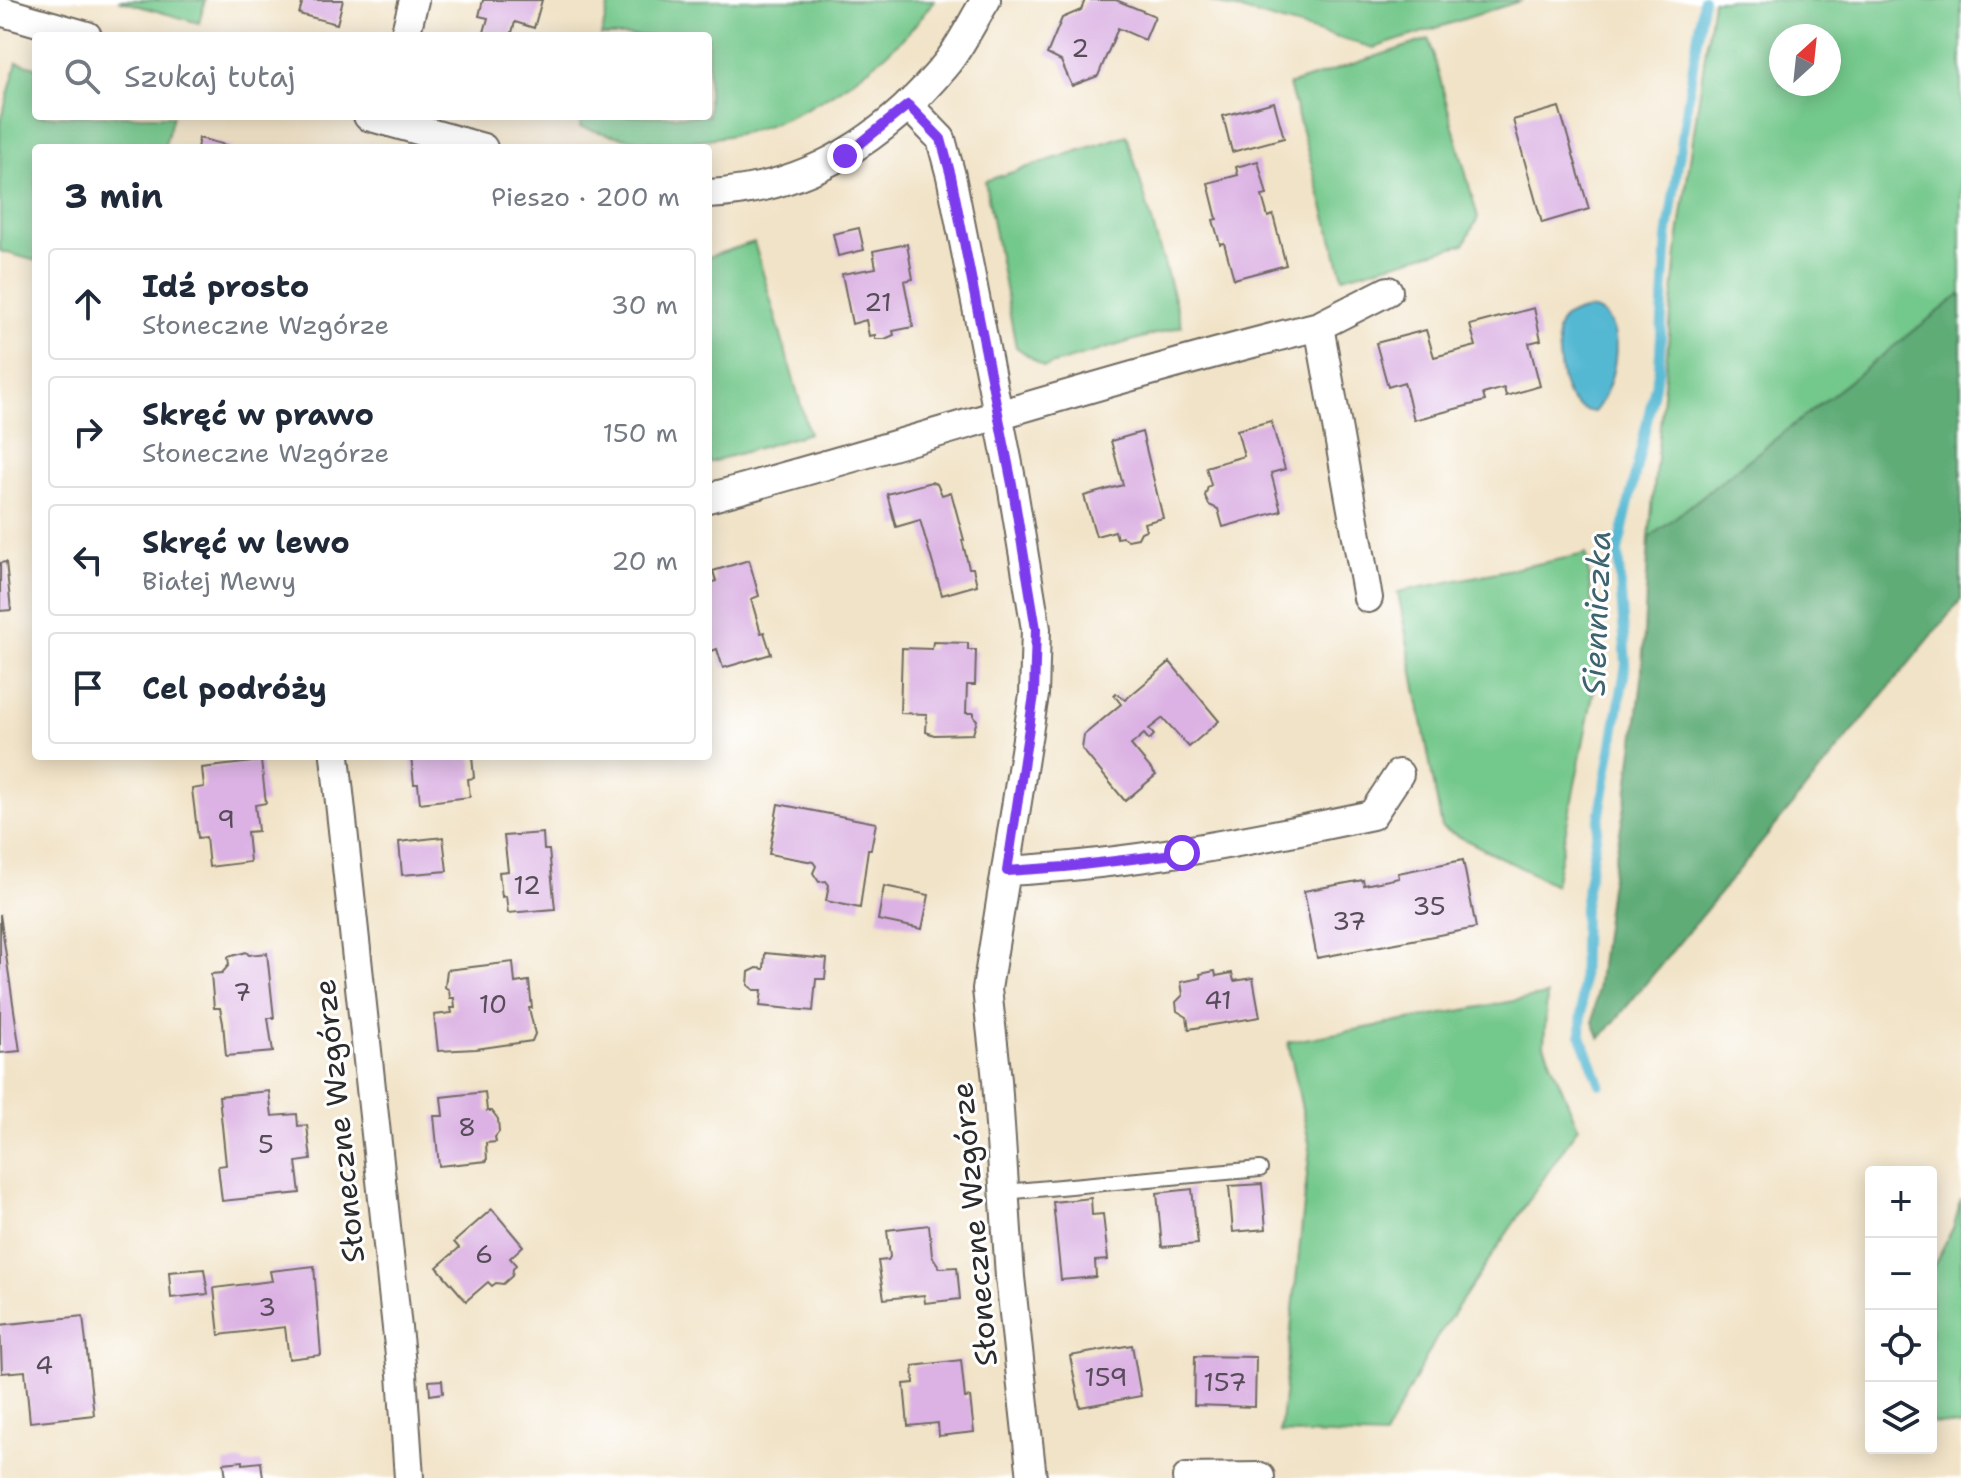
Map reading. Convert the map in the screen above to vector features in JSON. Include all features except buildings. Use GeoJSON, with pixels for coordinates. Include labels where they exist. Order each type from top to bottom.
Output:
{"type":"FeatureCollection","features":[{"type":"Feature","properties":{"kind":"street"},"geometry":{"type":"LineString","coordinates":[[406,32],[414,0]]}},
{"type":"Feature","properties":{"kind":"street"},"geometry":{"type":"LineString","coordinates":[[712,194],[767,184],[845,156],[908,105],[949,61],[986,0]]}},
{"type":"Feature","properties":{"kind":"street"},"geometry":{"type":"LineString","coordinates":[[0,11],[73,32]]}},
{"type":"Feature","properties":{"kind":"street","name":"Słoneczne Wzgórze"},"geometry":{"type":"LineString","coordinates":[[908,105],[941,139],[957,205],[1036,629],[1034,695],[987,989],[1010,1277],[1032,1478]]}},
{"type":"Feature","properties":{"kind":"street"},"geometry":{"type":"LineString","coordinates":[[384,120],[469,144]]}},
{"type":"Feature","properties":{"kind":"street"},"geometry":{"type":"LineString","coordinates":[[712,497],[1228,349],[1319,326],[1388,291]]}},
{"type":"Feature","properties":{"kind":"street"},"geometry":{"type":"LineString","coordinates":[[1319,326],[1368,598]]}},
{"type":"Feature","properties":{"kind":"street","name":"Słoneczne Wzgórze"},"geometry":{"type":"LineString","coordinates":[[335,760],[402,1374],[409,1478]]}},
{"type":"Feature","properties":{"kind":"street"},"geometry":{"type":"LineString","coordinates":[[1007,871],[1182,853],[1372,815],[1399,774]]}},
{"type":"Feature","properties":{"kind":"street"},"geometry":{"type":"LineString","coordinates":[[1187,1478],[1260,1477]]}},
{"type":"Feature","properties":{"kind":"lane"},"geometry":{"type":"LineString","coordinates":[[1004,1192],[1260,1169]]}},
{"type":"Feature","properties":{"kind":"green space"},"geometry":{"type":"Polygon","coordinates":[[[118,0],[205,0],[199,23],[118,0]]]}},
{"type":"Feature","properties":{"kind":"green space"},"geometry":{"type":"Polygon","coordinates":[[[610,0],[934,0],[917,22],[875,64],[823,99],[769,125],[697,140],[648,141],[580,127],[581,120],[712,120],[712,32],[602,32],[610,0]]]}},
{"type":"Feature","properties":{"kind":"green space"},"geometry":{"type":"Polygon","coordinates":[[[1205,0],[1523,0],[1374,48],[1205,0]]]}},
{"type":"Feature","properties":{"kind":"green space"},"geometry":{"type":"Polygon","coordinates":[[[1713,0],[1961,0],[1961,294],[1649,538],[1678,243],[1713,0]]]}},
{"type":"Feature","properties":{"kind":"green space"},"geometry":{"type":"Polygon","coordinates":[[[1429,39],[1478,218],[1464,244],[1343,277],[1289,85],[1429,39]]]}},
{"type":"Feature","properties":{"kind":"green space"},"geometry":{"type":"Polygon","coordinates":[[[17,62],[32,66],[32,120],[172,120],[165,144],[32,144],[32,260],[0,251],[0,124],[17,62]]]}},
{"type":"Feature","properties":{"kind":"green space"},"geometry":{"type":"Polygon","coordinates":[[[1127,135],[1182,326],[1044,367],[1016,347],[985,181],[1127,135]]]}},
{"type":"Feature","properties":{"kind":"green space"},"geometry":{"type":"Polygon","coordinates":[[[754,242],[809,433],[712,462],[712,256],[754,242]]]}},
{"type":"Feature","properties":{"kind":"green space"},"geometry":{"type":"Polygon","coordinates":[[[1961,294],[1961,600],[1600,1039],[1593,1022],[1610,886],[1627,795],[1641,688],[1649,538],[1961,294]]]}},
{"type":"Feature","properties":{"kind":"green space"},"geometry":{"type":"Polygon","coordinates":[[[1586,554],[1599,664],[1555,885],[1442,828],[1398,592],[1586,554]]]}},
{"type":"Feature","properties":{"kind":"green space"},"geometry":{"type":"Polygon","coordinates":[[[1547,995],[1544,1045],[1578,1127],[1436,1339],[1384,1437],[1280,1433],[1310,1147],[1288,1042],[1547,995]]]}},
{"type":"Feature","properties":{"kind":"green space"},"geometry":{"type":"Polygon","coordinates":[[[1961,1199],[1961,1426],[1937,1424],[1937,1259],[1954,1226],[1961,1199]]]}},
{"type":"Feature","properties":{"kind":"water"},"geometry":{"type":"Polygon","coordinates":[[[1584,310],[1595,310],[1607,319],[1616,344],[1612,375],[1594,412],[1573,402],[1567,393],[1559,358],[1557,334],[1562,320],[1584,310]]]}},
{"type":"Feature","properties":{"kind":"waterway","name":"Sienniczka"},"geometry":{"type":"LineString","coordinates":[[1600,1084],[1581,1036],[1584,906],[1626,664],[1618,551],[1659,368],[1667,238],[1703,0]]}},
{"type":"Feature","properties":{"kind":"route"},"geometry":{"type":"LineString","coordinates":[[845,156],[908,105],[941,139],[951,176],[1012,484],[1036,629],[1034,695],[1007,871],[1182,853]]}}]}
